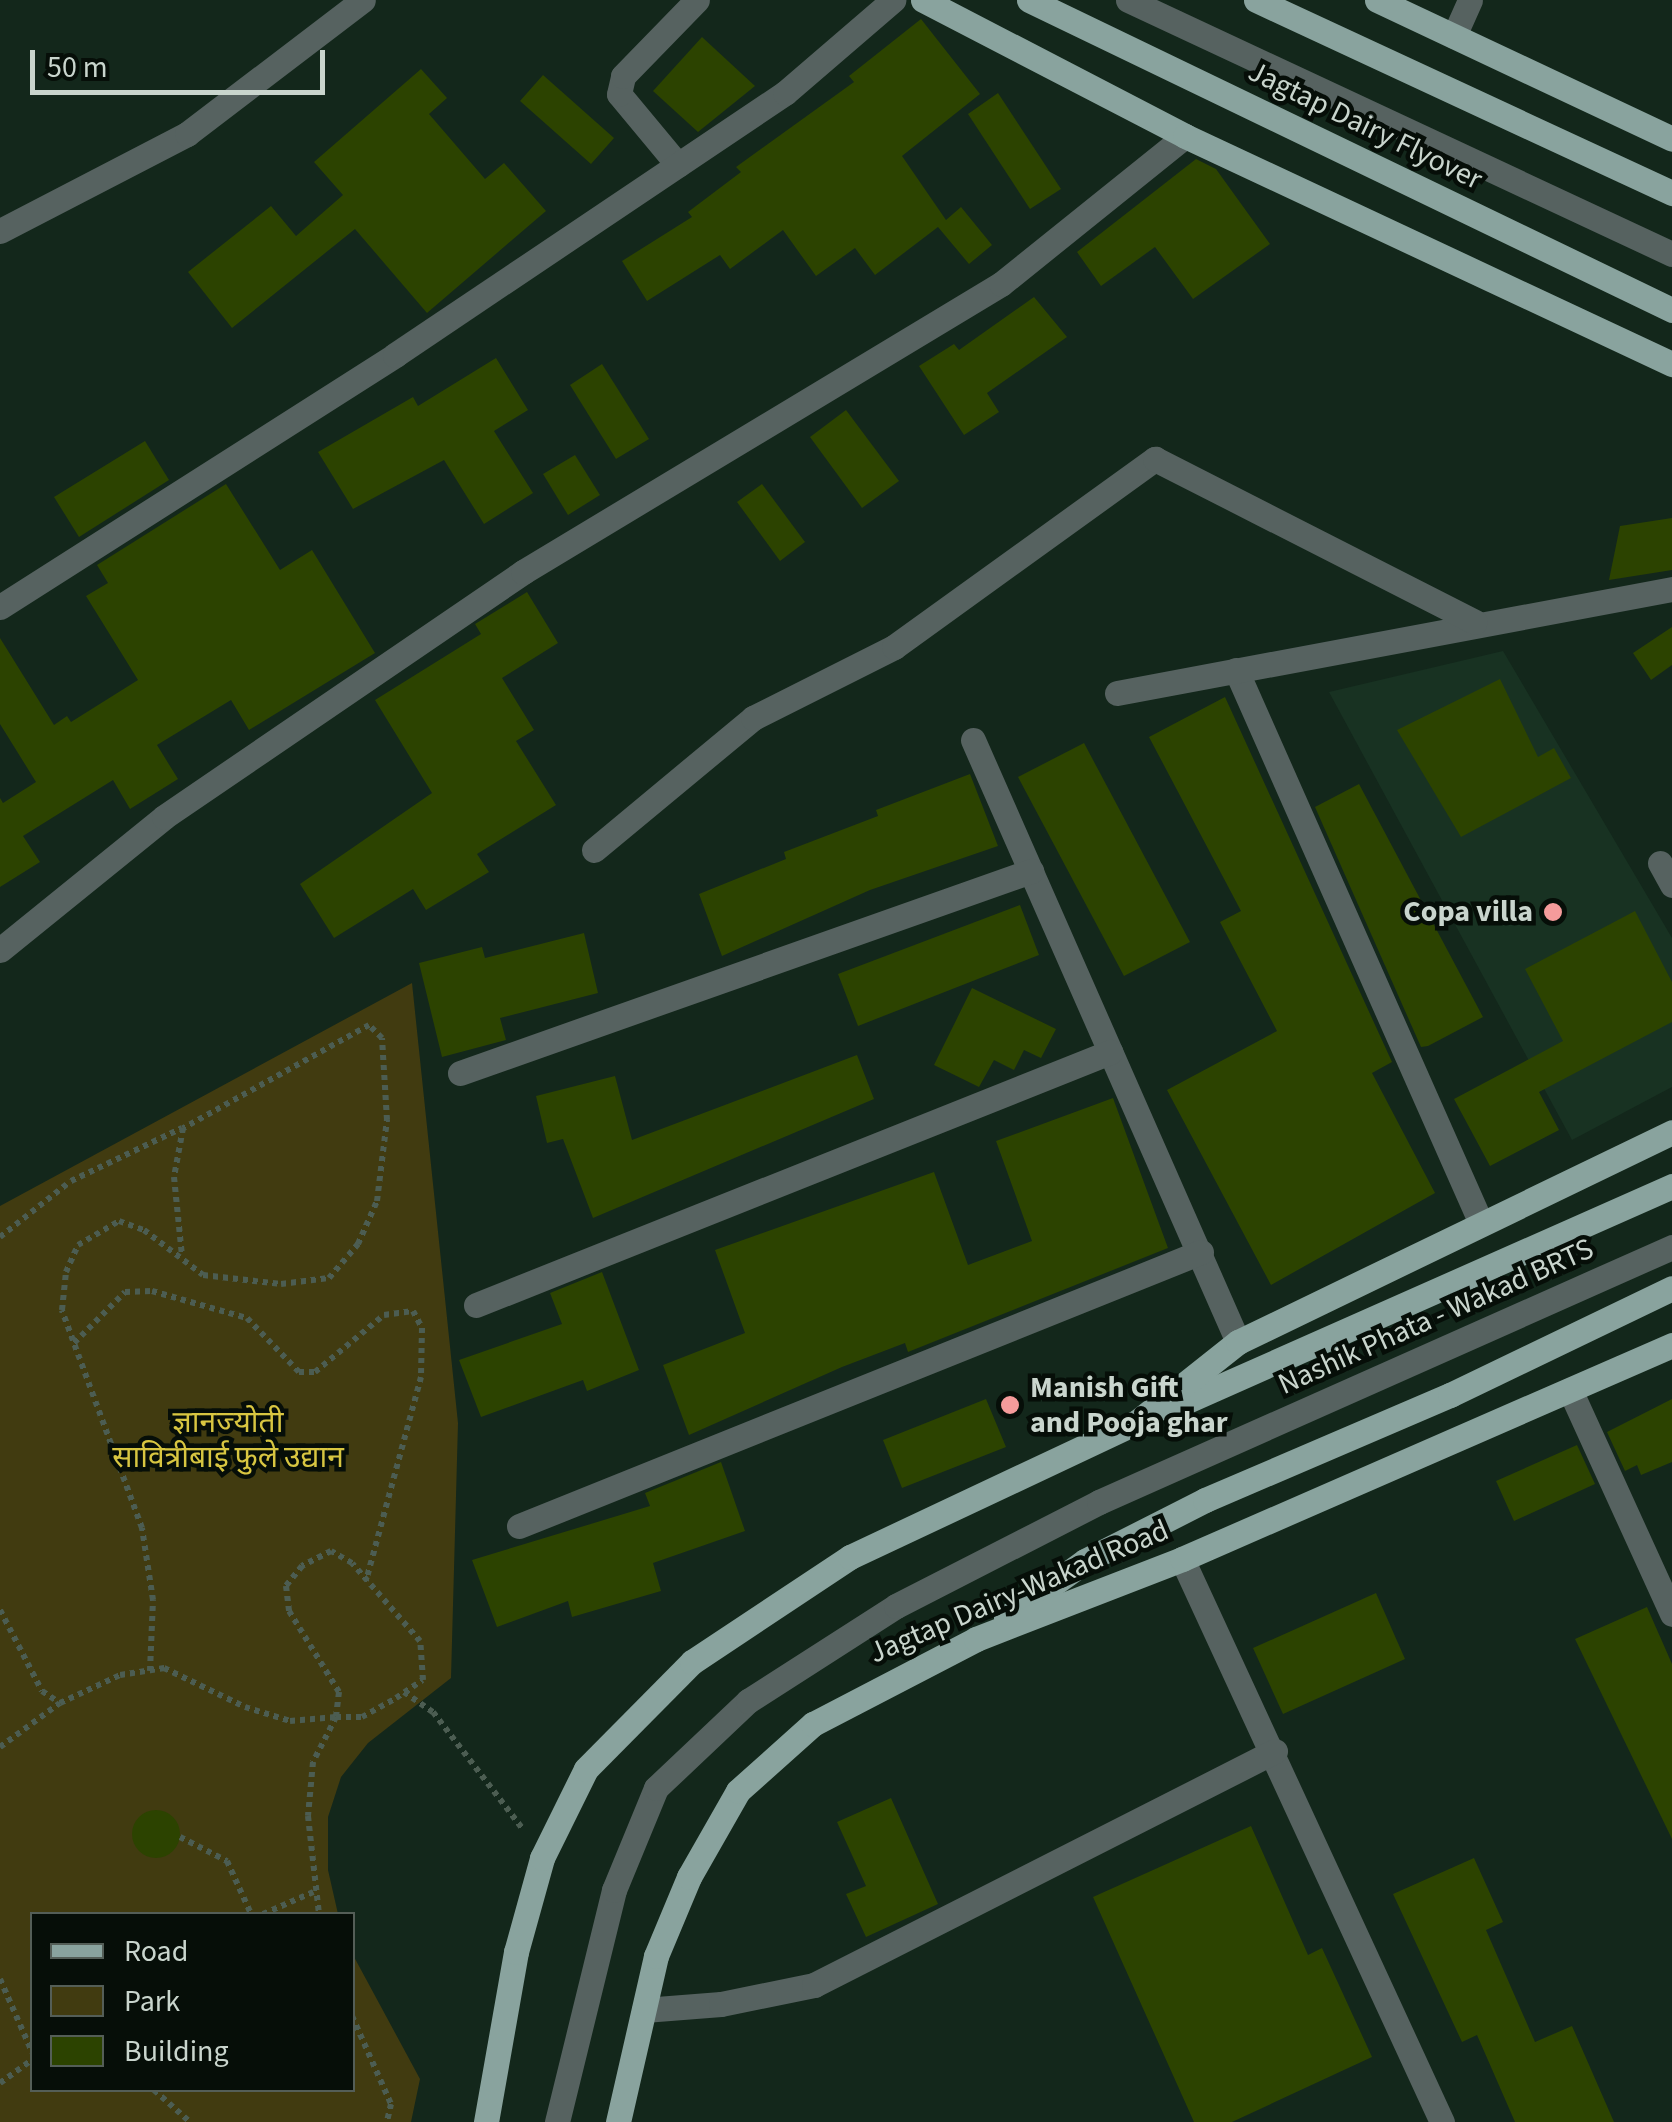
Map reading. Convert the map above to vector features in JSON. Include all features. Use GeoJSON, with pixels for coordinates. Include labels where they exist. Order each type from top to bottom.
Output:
{"type":"FeatureCollection","features":[{"type":"Feature","properties":{"kind":"main road"},"geometry":{"type":"LineString","coordinates":[[923,0],[1185,136],[1672,364]]}},
{"type":"Feature","properties":{"kind":"main road","name":"Jagtap Dairy Flyover"},"geometry":{"type":"LineString","coordinates":[[1029,0],[1672,310]]}},
{"type":"Feature","properties":{"kind":"main road"},"geometry":{"type":"LineString","coordinates":[[1256,0],[1672,193]]}},
{"type":"Feature","properties":{"kind":"main road"},"geometry":{"type":"LineString","coordinates":[[1378,0],[1672,139]]}},
{"type":"Feature","properties":{"kind":"main road"},"geometry":{"type":"LineString","coordinates":[[1137,1422],[1238,1342],[1480,1221],[1672,1132]]}},
{"type":"Feature","properties":{"kind":"main road"},"geometry":{"type":"LineString","coordinates":[[486,2122],[516,1952],[542,1858],[586,1769],[643,1706],[692,1662],[850,1558],[1137,1422],[1672,1186]]}},
{"type":"Feature","properties":{"kind":"main road"},"geometry":{"type":"LineString","coordinates":[[976,1639],[1084,1561],[1205,1500],[1450,1394],[1672,1288]]}},
{"type":"Feature","properties":{"kind":"main road","name":"Jagtap Dairy-Wakad Road"},"geometry":{"type":"LineString","coordinates":[[618,2122],[673,1910],[738,1791],[812,1724],[976,1639],[1182,1559],[1672,1345]]}},
{"type":"Feature","properties":{"kind":"street"},"geometry":{"type":"LineString","coordinates":[[0,231],[187,134],[363,0]]}},
{"type":"Feature","properties":{"kind":"street"},"geometry":{"type":"LineString","coordinates":[[678,165],[620,94],[622,76],[697,0]]}},
{"type":"Feature","properties":{"kind":"street"},"geometry":{"type":"LineString","coordinates":[[0,608],[785,93],[892,0]]}},
{"type":"Feature","properties":{"kind":"street"},"geometry":{"type":"LineString","coordinates":[[1128,0],[1672,254]]}},
{"type":"Feature","properties":{"kind":"street"},"geometry":{"type":"LineString","coordinates":[[1454,36],[1470,0]]}},
{"type":"Feature","properties":{"kind":"street"},"geometry":{"type":"LineString","coordinates":[[0,950],[164,817],[523,572],[1001,284],[1185,136]]}},
{"type":"Feature","properties":{"kind":"street"},"geometry":{"type":"LineString","coordinates":[[594,850],[753,718],[894,647],[1155,459],[1475,622]]}},
{"type":"Feature","properties":{"kind":"street"},"geometry":{"type":"LineString","coordinates":[[1117,693],[1475,622],[1672,590]]}},
{"type":"Feature","properties":{"kind":"street"},"geometry":{"type":"LineString","coordinates":[[1236,670],[1480,1221]]}},
{"type":"Feature","properties":{"kind":"street"},"geometry":{"type":"LineString","coordinates":[[972,740],[1202,1252],[1238,1342]]}},
{"type":"Feature","properties":{"kind":"street"},"geometry":{"type":"LineString","coordinates":[[460,1073],[1031,871]]}},
{"type":"Feature","properties":{"kind":"street"},"geometry":{"type":"LineString","coordinates":[[476,1305],[1110,1052]]}},
{"type":"Feature","properties":{"kind":"street","name":"Nashik Phata - Wakad BRTS"},"geometry":{"type":"LineString","coordinates":[[557,2122],[614,1890],[656,1788],[748,1701],[896,1606],[1099,1502],[1672,1248]]}},
{"type":"Feature","properties":{"kind":"street"},"geometry":{"type":"LineString","coordinates":[[519,1526],[1202,1252]]}},
{"type":"Feature","properties":{"kind":"street"},"geometry":{"type":"LineString","coordinates":[[1570,1390],[1672,1614]]}},
{"type":"Feature","properties":{"kind":"street"},"geometry":{"type":"LineString","coordinates":[[1182,1559],[1275,1750],[1442,2122]]}},
{"type":"Feature","properties":{"kind":"street"},"geometry":{"type":"LineString","coordinates":[[644,2010],[721,2004],[814,1985],[1275,1750]]}},
{"type":"Feature","properties":{"kind":"path"},"geometry":{"type":"LineString","coordinates":[[0,1237],[71,1180],[183,1128],[369,1025],[382,1038],[387,1120],[378,1201],[358,1244],[329,1278],[233,1282],[203,1275],[182,1256],[132,1225],[100,1227],[78,1245],[66,1272],[62,1310],[142,1528],[153,1600],[150,1671]]}},
{"type":"Feature","properties":{"kind":"path"},"geometry":{"type":"LineString","coordinates":[[182,1256],[174,1177],[183,1128]]}},
{"type":"Feature","properties":{"kind":"path"},"geometry":{"type":"LineString","coordinates":[[73,1344],[124,1292],[152,1291],[247,1318],[299,1372],[315,1372],[384,1315],[413,1312],[422,1328],[421,1378],[366,1581]]}},
{"type":"Feature","properties":{"kind":"path"},"geometry":{"type":"LineString","coordinates":[[0,1748],[60,1703],[120,1675],[164,1668],[245,1708],[290,1720],[336,1717],[362,1717],[423,1680],[420,1641],[366,1581],[331,1551],[302,1566],[286,1586],[289,1611],[339,1692],[336,1717],[313,1762],[313,1892],[318,1912]]}},
{"type":"Feature","properties":{"kind":"path"},"geometry":{"type":"LineString","coordinates":[[0,1610],[42,1690],[60,1703]]}},
{"type":"Feature","properties":{"kind":"path"},"geometry":{"type":"LineString","coordinates":[[404,1692],[433,1712],[478,1766],[542,1858]]}},
{"type":"Feature","properties":{"kind":"path"},"geometry":{"type":"LineString","coordinates":[[180,1838],[227,1862],[250,1912]]}},
{"type":"Feature","properties":{"kind":"path"},"geometry":{"type":"LineString","coordinates":[[268,1912],[313,1892]]}},
{"type":"Feature","properties":{"kind":"path"},"geometry":{"type":"LineString","coordinates":[[0,1979],[30,2051]]}},
{"type":"Feature","properties":{"kind":"path"},"geometry":{"type":"LineString","coordinates":[[355,2023],[391,2104],[387,2122]]}},
{"type":"Feature","properties":{"kind":"path"},"geometry":{"type":"LineString","coordinates":[[0,2083],[30,2058]]}},
{"type":"Feature","properties":{"kind":"path"},"geometry":{"type":"LineString","coordinates":[[156,2092],[190,2122]]}},
{"type":"Feature","properties":{"kind":"shaded area"},"geometry":{"type":"Polygon","coordinates":[[[1503,651],[1672,938],[1672,1087],[1572,1140],[1329,692],[1503,651]]]}},
{"type":"Feature","properties":{"kind":"green space","name":"ज्ञानज्योती सावित्रीबाई फुले उद्यान"},"geometry":{"type":"Polygon","coordinates":[[[412,983],[458,1423],[451,1678],[368,1743],[341,1777],[328,1817],[328,1870],[338,1912],[30,1912],[30,2092],[355,2092],[355,1959],[420,2079],[411,2122],[0,2122],[0,1206],[412,983]]]}},
{"type":"Feature","properties":{"kind":"building"},"geometry":{"type":"Polygon","coordinates":[[[921,19],[980,94],[902,156],[946,220],[961,207],[992,245],[969,264],[938,227],[875,275],[855,248],[816,276],[783,230],[730,269],[720,255],[647,301],[622,261],[692,217],[688,212],[741,172],[736,167],[854,82],[849,76],[921,19]]]}},
{"type":"Feature","properties":{"kind":"building"},"geometry":{"type":"Polygon","coordinates":[[[702,37],[755,86],[698,132],[653,91],[702,37]]]}},
{"type":"Feature","properties":{"kind":"building"},"geometry":{"type":"Polygon","coordinates":[[[421,69],[447,98],[429,114],[485,179],[504,163],[546,211],[427,313],[355,229],[232,328],[188,272],[271,206],[296,236],[343,195],[314,162],[421,69]]]}},
{"type":"Feature","properties":{"kind":"building"},"geometry":{"type":"Polygon","coordinates":[[[543,75],[614,138],[591,164],[520,101],[543,75]]]}},
{"type":"Feature","properties":{"kind":"building"},"geometry":{"type":"Polygon","coordinates":[[[998,93],[1061,189],[1030,209],[968,114],[998,93]]]}},
{"type":"Feature","properties":{"kind":"building"},"geometry":{"type":"Polygon","coordinates":[[[1196,159],[1216,169],[1270,244],[1193,299],[1155,247],[1101,286],[1077,252],[1196,159]]]}},
{"type":"Feature","properties":{"kind":"building"},"geometry":{"type":"Polygon","coordinates":[[[1034,297],[1067,337],[987,393],[999,412],[964,435],[919,366],[954,344],[959,350],[1034,297]]]}},
{"type":"Feature","properties":{"kind":"building"},"geometry":{"type":"Polygon","coordinates":[[[496,358],[528,410],[494,431],[533,493],[484,524],[444,460],[353,509],[318,452],[413,397],[418,406],[496,358]]]}},
{"type":"Feature","properties":{"kind":"building"},"geometry":{"type":"Polygon","coordinates":[[[602,364],[649,439],[616,459],[570,385],[602,364]]]}},
{"type":"Feature","properties":{"kind":"building"},"geometry":{"type":"Polygon","coordinates":[[[846,410],[899,481],[862,508],[810,437],[846,410]]]}},
{"type":"Feature","properties":{"kind":"building"},"geometry":{"type":"Polygon","coordinates":[[[145,441],[169,480],[79,537],[54,497],[145,441]]]}},
{"type":"Feature","properties":{"kind":"building"},"geometry":{"type":"Polygon","coordinates":[[[575,455],[600,495],[568,515],[543,474],[575,455]]]}},
{"type":"Feature","properties":{"kind":"building"},"geometry":{"type":"Polygon","coordinates":[[[226,484],[280,570],[312,550],[375,653],[249,730],[231,700],[157,745],[178,779],[130,809],[113,780],[23,836],[40,862],[0,887],[0,798],[3,803],[36,782],[0,724],[0,638],[54,725],[67,716],[71,722],[138,680],[86,596],[108,583],[97,565],[226,484]]]}},
{"type":"Feature","properties":{"kind":"building"},"geometry":{"type":"Polygon","coordinates":[[[762,484],[805,542],[780,561],[737,502],[762,484]]]}},
{"type":"Feature","properties":{"kind":"building"},"geometry":{"type":"Polygon","coordinates":[[[1672,518],[1672,570],[1609,580],[1620,526],[1672,518]]]}},
{"type":"Feature","properties":{"kind":"building"},"geometry":{"type":"Polygon","coordinates":[[[527,592],[558,643],[502,678],[534,730],[516,741],[556,805],[477,854],[489,872],[426,910],[413,889],[334,938],[300,884],[432,793],[375,700],[481,634],[475,624],[527,592]]]}},
{"type":"Feature","properties":{"kind":"building"},"geometry":{"type":"Polygon","coordinates":[[[1672,627],[1672,665],[1651,680],[1633,653],[1672,627]]]}},
{"type":"Feature","properties":{"kind":"building"},"geometry":{"type":"Polygon","coordinates":[[[1500,679],[1538,757],[1554,748],[1571,778],[1461,837],[1397,730],[1500,679]]]}},
{"type":"Feature","properties":{"kind":"building"},"geometry":{"type":"Polygon","coordinates":[[[1225,697],[1392,1062],[1372,1073],[1435,1193],[1271,1285],[1167,1090],[1277,1031],[1220,922],[1241,911],[1149,737],[1225,697]]]}},
{"type":"Feature","properties":{"kind":"building"},"geometry":{"type":"Polygon","coordinates":[[[1084,743],[1190,942],[1124,976],[1018,777],[1084,743]]]}},
{"type":"Feature","properties":{"kind":"building"},"geometry":{"type":"Polygon","coordinates":[[[970,774],[998,846],[870,890],[722,956],[699,894],[786,859],[784,852],[878,816],[876,810],[970,774]]]}},
{"type":"Feature","properties":{"kind":"building"},"geometry":{"type":"Polygon","coordinates":[[[1359,784],[1483,1017],[1428,1046],[1421,1047],[1315,807],[1359,784]]]}},
{"type":"Feature","properties":{"kind":"building"},"geometry":{"type":"Polygon","coordinates":[[[1020,905],[1039,955],[858,1026],[838,974],[1020,905]]]}},
{"type":"Feature","properties":{"kind":"building"},"geometry":{"type":"Polygon","coordinates":[[[1635,911],[1672,982],[1672,1022],[1539,1092],[1559,1130],[1490,1166],[1454,1099],[1563,1041],[1525,969],[1635,911]]]}},
{"type":"Feature","properties":{"kind":"building"},"geometry":{"type":"Polygon","coordinates":[[[584,933],[598,993],[500,1018],[506,1040],[442,1057],[419,963],[482,947],[485,958],[584,933]]]}},
{"type":"Feature","properties":{"kind":"building"},"geometry":{"type":"Polygon","coordinates":[[[972,988],[1056,1029],[1041,1058],[1024,1050],[1014,1070],[994,1060],[979,1087],[934,1065],[972,988]]]}},
{"type":"Feature","properties":{"kind":"building"},"geometry":{"type":"Polygon","coordinates":[[[857,1055],[874,1099],[593,1218],[563,1139],[547,1143],[536,1096],[615,1076],[632,1140],[857,1055]]]}},
{"type":"Feature","properties":{"kind":"building"},"geometry":{"type":"Polygon","coordinates":[[[1113,1098],[1168,1248],[908,1352],[905,1343],[842,1367],[689,1435],[663,1365],[745,1333],[715,1250],[934,1172],[968,1265],[1032,1241],[996,1141],[1113,1098]]]}},
{"type":"Feature","properties":{"kind":"building"},"geometry":{"type":"Polygon","coordinates":[[[602,1272],[639,1370],[587,1391],[583,1380],[481,1417],[459,1360],[562,1324],[550,1293],[602,1272]]]}},
{"type":"Feature","properties":{"kind":"building"},"geometry":{"type":"Polygon","coordinates":[[[986,1399],[1006,1447],[902,1488],[883,1440],[986,1399]]]}},
{"type":"Feature","properties":{"kind":"building"},"geometry":{"type":"Polygon","coordinates":[[[1672,1399],[1672,1462],[1641,1475],[1637,1465],[1625,1471],[1607,1432],[1672,1399]]]}},
{"type":"Feature","properties":{"kind":"building"},"geometry":{"type":"Polygon","coordinates":[[[1577,1445],[1595,1484],[1514,1521],[1496,1481],[1577,1445]]]}},
{"type":"Feature","properties":{"kind":"building"},"geometry":{"type":"Polygon","coordinates":[[[721,1462],[745,1531],[653,1563],[661,1591],[572,1617],[568,1601],[497,1627],[472,1560],[650,1506],[645,1493],[721,1462]]]}},
{"type":"Feature","properties":{"kind":"building"},"geometry":{"type":"Polygon","coordinates":[[[1376,1593],[1405,1659],[1283,1714],[1253,1648],[1376,1593]]]}},
{"type":"Feature","properties":{"kind":"building"},"geometry":{"type":"Polygon","coordinates":[[[1647,1607],[1672,1664],[1672,1839],[1575,1639],[1647,1607]]]}},
{"type":"Feature","properties":{"kind":"building"},"geometry":{"type":"Polygon","coordinates":[[[891,1798],[938,1904],[866,1937],[846,1894],[866,1886],[837,1822],[891,1798]]]}},
{"type":"Feature","properties":{"kind":"building"},"geometry":{"type":"Polygon","coordinates":[[[156,1810],[173,1817],[180,1834],[173,1851],[156,1858],[139,1851],[132,1834],[139,1817],[156,1810]]]}},
{"type":"Feature","properties":{"kind":"building"},"geometry":{"type":"Polygon","coordinates":[[[1251,1826],[1308,1955],[1322,1948],[1372,2057],[1232,2122],[1194,2122],[1093,1897],[1251,1826]]]}},
{"type":"Feature","properties":{"kind":"building"},"geometry":{"type":"Polygon","coordinates":[[[1474,1858],[1503,1922],[1486,1930],[1535,2042],[1572,2026],[1614,2122],[1515,2122],[1477,2035],[1462,2042],[1393,1894],[1474,1858]]]}},
{"type":"Feature","properties":{"kind":"place","name":"Copa villa"},"geometry":{"type":"Point","coordinates":[1553,912]}},
{"type":"Feature","properties":{"kind":"place","name":"Manish Gift and Pooja ghar"},"geometry":{"type":"Point","coordinates":[1010,1405]}}]}
